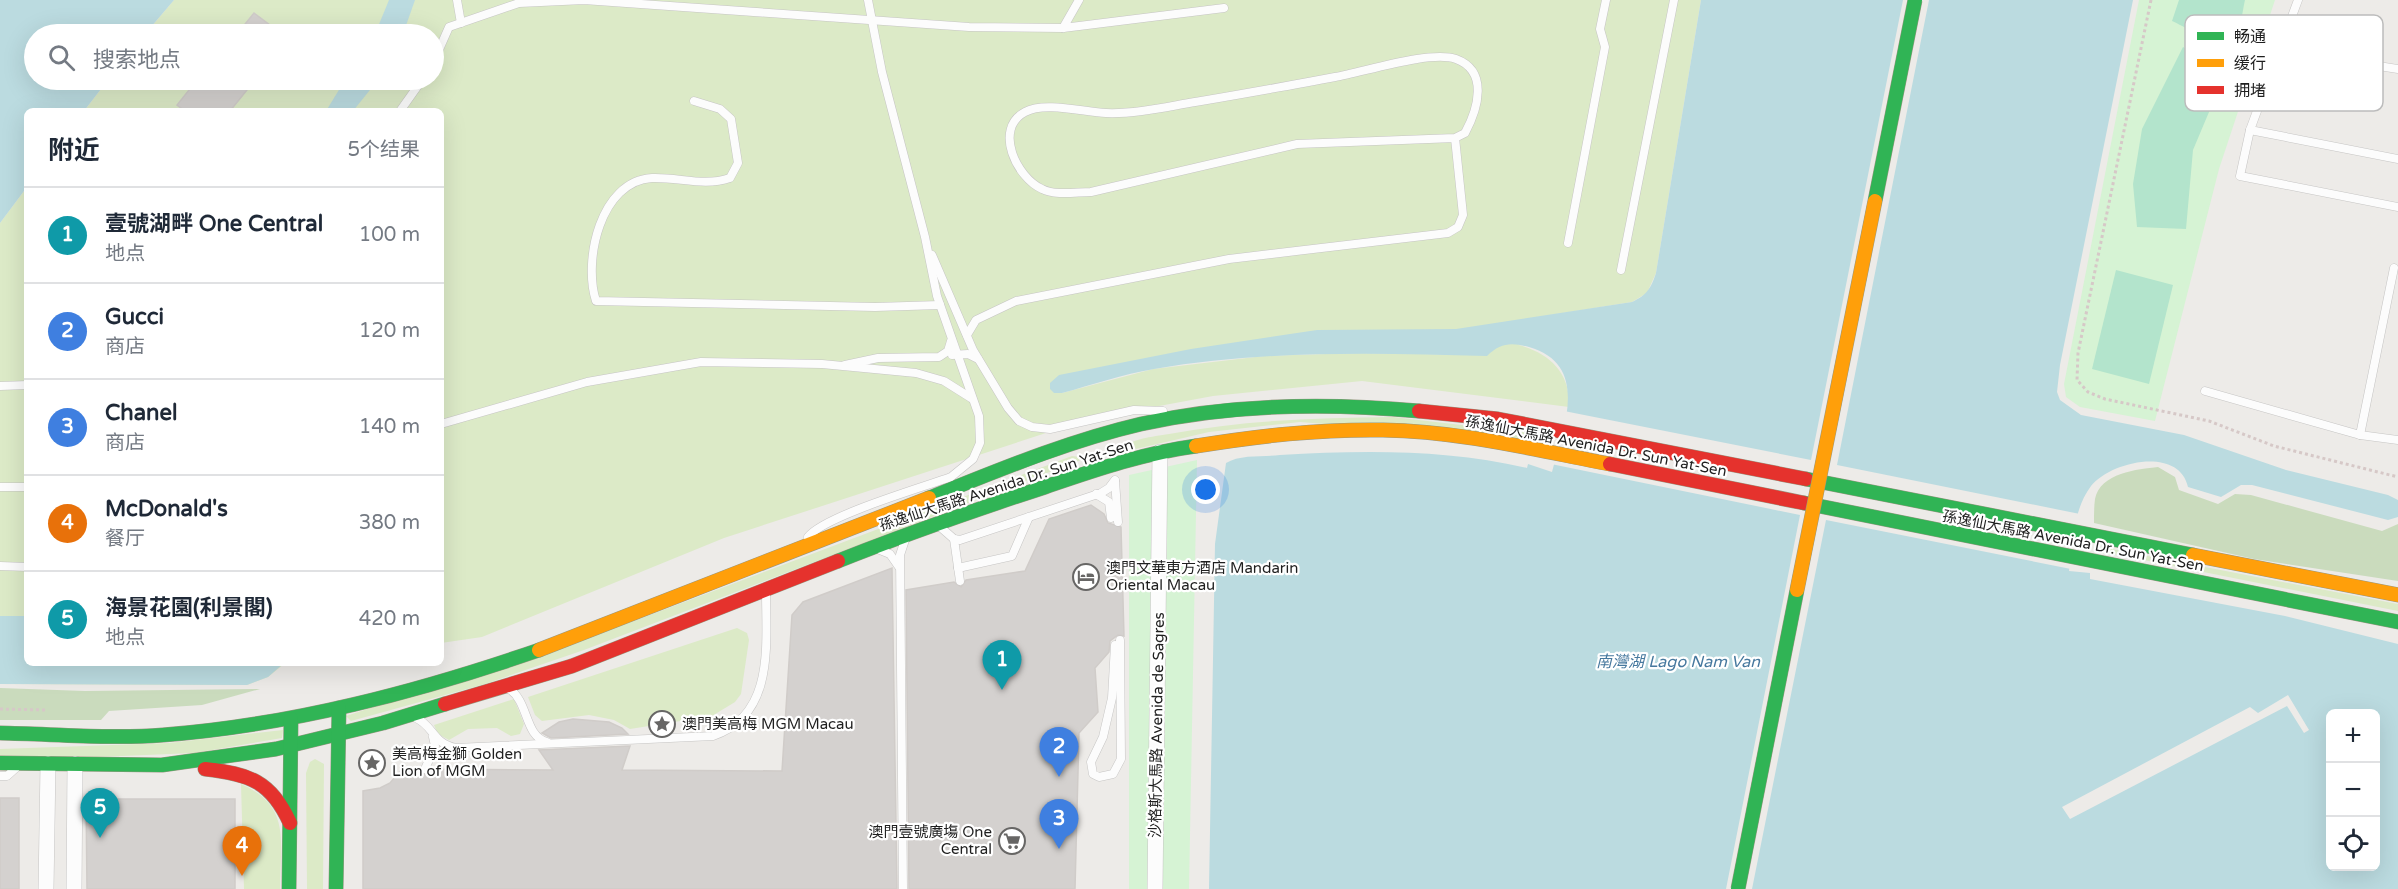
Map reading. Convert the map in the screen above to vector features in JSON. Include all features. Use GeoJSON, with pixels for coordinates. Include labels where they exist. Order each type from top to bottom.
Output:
{"type":"FeatureCollection","features":[{"type":"Feature","properties":{"kind":"main road"},"geometry":{"type":"LineString","coordinates":[[1738,889],[1915,0]]}},
{"type":"Feature","properties":{"kind":"main road","name":"孫逸仙大馬路 Avenida Dr. Sun Yat-Sen"},"geometry":{"type":"LineString","coordinates":[[0,733],[162,735],[291,719],[446,682],[530,653],[804,545],[1041,454],[1097,435],[1187,417],[1324,407],[1390,408],[1440,412],[1549,427],[2088,536],[2398,595]]}},
{"type":"Feature","properties":{"kind":"main road","name":"孫逸仙大馬路 Avenida Dr. Sun Yat-Sen"},"geometry":{"type":"LineString","coordinates":[[0,763],[162,765],[221,759],[338,735],[411,716],[505,687],[646,639],[932,524],[1111,465],[1160,452],[1218,441],[1287,432],[1385,430],[1493,441],[2398,622]]}},
{"type":"Feature","properties":{"kind":"main road"},"geometry":{"type":"LineString","coordinates":[[1041,454],[1095,452],[1111,465]]}},
{"type":"Feature","properties":{"kind":"main road"},"geometry":{"type":"LineString","coordinates":[[336,889],[339,708]]}},
{"type":"Feature","properties":{"kind":"main road"},"geometry":{"type":"LineString","coordinates":[[289,889],[291,719]]}},
{"type":"Feature","properties":{"kind":"main road"},"geometry":{"type":"LineString","coordinates":[[162,765],[248,776],[273,792],[284,807],[290,823]]}},
{"type":"Feature","properties":{"kind":"street","name":"沙格斯大馬路 Avenida de Sagres"},"geometry":{"type":"LineString","coordinates":[[1155,889],[1160,452]]}},
{"type":"Feature","properties":{"kind":"street"},"geometry":{"type":"LineString","coordinates":[[46,889],[48,764]]}},
{"type":"Feature","properties":{"kind":"street"},"geometry":{"type":"LineString","coordinates":[[74,889],[75,764]]}},
{"type":"Feature","properties":{"kind":"lane"},"geometry":{"type":"LineString","coordinates":[[457,0],[461,23]]}},
{"type":"Feature","properties":{"kind":"lane"},"geometry":{"type":"LineString","coordinates":[[444,38],[449,27],[519,3],[584,0],[969,27],[1063,28],[1224,8]]}},
{"type":"Feature","properties":{"kind":"lane"},"geometry":{"type":"LineString","coordinates":[[804,545],[813,531],[832,521],[951,477],[967,467],[980,443],[978,416],[940,305],[925,237],[882,72],[868,0]]}},
{"type":"Feature","properties":{"kind":"lane"},"geometry":{"type":"LineString","coordinates":[[1063,28],[1079,0]]}},
{"type":"Feature","properties":{"kind":"lane"},"geometry":{"type":"LineString","coordinates":[[1568,243],[1605,47],[1600,29],[1605,0]]}},
{"type":"Feature","properties":{"kind":"lane"},"geometry":{"type":"LineString","coordinates":[[1621,270],[1674,0]]}},
{"type":"Feature","properties":{"kind":"lane"},"geometry":{"type":"LineString","coordinates":[[2292,15],[2298,0]]}},
{"type":"Feature","properties":{"kind":"lane"},"geometry":{"type":"LineString","coordinates":[[1428,57],[1454,58],[1469,66],[1478,82],[1479,97],[1472,119],[1465,133],[1455,138],[1298,144],[1091,192],[1063,193],[1043,190],[1025,179],[1012,153],[1008,135],[1014,121],[1026,111],[1051,108],[1108,113],[1173,106],[1337,77],[1428,57]]}},
{"type":"Feature","properties":{"kind":"lane"},"geometry":{"type":"LineString","coordinates":[[2383,67],[2398,69]]}},
{"type":"Feature","properties":{"kind":"lane"},"geometry":{"type":"LineString","coordinates":[[402,108],[415,90]]}},
{"type":"Feature","properties":{"kind":"lane"},"geometry":{"type":"LineString","coordinates":[[694,101],[720,110],[731,119],[738,163],[730,178],[718,183],[652,178],[629,184],[612,203],[596,234],[591,260],[591,287],[596,301],[874,307],[940,305]]}},
{"type":"Feature","properties":{"kind":"lane"},"geometry":{"type":"LineString","coordinates":[[2256,111],[2240,176],[2398,207]]}},
{"type":"Feature","properties":{"kind":"lane"},"geometry":{"type":"LineString","coordinates":[[2250,130],[2398,159]]}},
{"type":"Feature","properties":{"kind":"lane"},"geometry":{"type":"LineString","coordinates":[[967,335],[976,320],[1016,301],[1228,259],[1448,233],[1458,227],[1463,215],[1455,138]]}},
{"type":"Feature","properties":{"kind":"lane"},"geometry":{"type":"LineString","coordinates":[[925,237],[979,360],[1008,408],[1019,421],[1032,427],[1050,429],[1145,410],[1187,417]]}},
{"type":"Feature","properties":{"kind":"lane"},"geometry":{"type":"LineString","coordinates":[[2360,435],[2394,268]]}},
{"type":"Feature","properties":{"kind":"lane"},"geometry":{"type":"LineString","coordinates":[[939,357],[948,351],[952,340]]}},
{"type":"Feature","properties":{"kind":"lane"},"geometry":{"type":"LineString","coordinates":[[840,366],[878,358],[939,357],[957,354],[968,354],[979,360]]}},
{"type":"Feature","properties":{"kind":"lane"},"geometry":{"type":"LineString","coordinates":[[444,423],[587,382],[701,362],[840,366],[923,375],[952,385],[973,399]]}},
{"type":"Feature","properties":{"kind":"lane"},"geometry":{"type":"LineString","coordinates":[[0,386],[24,385]]}},
{"type":"Feature","properties":{"kind":"lane"},"geometry":{"type":"LineString","coordinates":[[2205,391],[2360,435],[2398,440]]}},
{"type":"Feature","properties":{"kind":"lane"},"geometry":{"type":"LineString","coordinates":[[1096,495],[1109,502],[1114,520],[1115,480],[1111,465]]}},
{"type":"Feature","properties":{"kind":"lane"},"geometry":{"type":"LineString","coordinates":[[932,524],[943,528],[954,539],[960,540],[1096,495],[1109,488],[1115,480]]}},
{"type":"Feature","properties":{"kind":"lane"},"geometry":{"type":"LineString","coordinates":[[0,487],[24,487]]}},
{"type":"Feature","properties":{"kind":"lane"},"geometry":{"type":"LineString","coordinates":[[958,568],[1012,556],[1029,517]]}},
{"type":"Feature","properties":{"kind":"lane"},"geometry":{"type":"LineString","coordinates":[[903,889],[900,568],[902,547],[908,533]]}},
{"type":"Feature","properties":{"kind":"lane"},"geometry":{"type":"LineString","coordinates":[[954,539],[960,582]]}},
{"type":"Feature","properties":{"kind":"lane"},"geometry":{"type":"LineString","coordinates":[[868,548],[890,554],[900,568]]}},
{"type":"Feature","properties":{"kind":"lane"},"geometry":{"type":"LineString","coordinates":[[0,566],[24,567]]}},
{"type":"Feature","properties":{"kind":"lane"},"geometry":{"type":"LineString","coordinates":[[411,716],[420,720],[446,746],[456,748],[713,736],[740,722],[753,704],[762,681],[765,656],[766,590]]}},
{"type":"Feature","properties":{"kind":"lane"},"geometry":{"type":"LineString","coordinates":[[1118,642],[1121,759],[1113,774],[1099,777],[1093,774],[1091,762],[1108,718],[1118,642]]}},
{"type":"Feature","properties":{"kind":"lane"},"geometry":{"type":"LineString","coordinates":[[505,687],[519,696],[534,732],[542,741],[552,743]]}},
{"type":"Feature","properties":{"kind":"lane"},"geometry":{"type":"LineString","coordinates":[[425,769],[435,746],[433,735]]}},
{"type":"Feature","properties":{"kind":"lane"},"geometry":{"type":"LineString","coordinates":[[0,776],[7,776],[22,763]]}},
{"type":"Feature","properties":{"kind":"path"},"geometry":{"type":"LineString","coordinates":[[2151,0],[2078,353],[2077,380],[2088,392],[2105,399],[2209,422],[2274,446],[2398,477]]}},
{"type":"Feature","properties":{"kind":"path"},"geometry":{"type":"LineString","coordinates":[[0,709],[45,710]]}},
{"type":"Feature","properties":{"kind":"green space"},"geometry":{"type":"Polygon","coordinates":[[[174,0],[1701,0],[1656,273],[1647,293],[1632,302],[1513,321],[1519,345],[1549,359],[1562,375],[1569,395],[1569,407],[1362,381],[1213,396],[1089,419],[724,538],[482,637],[444,643],[444,108],[86,108],[100,90],[444,90],[444,24],[154,24],[174,0]],[[1274,337],[1050,386],[1062,393],[1153,369],[1264,356],[1358,353],[1487,355],[1274,337]]]}},
{"type":"Feature","properties":{"kind":"green space"},"geometry":{"type":"Polygon","coordinates":[[[2139,0],[2275,0],[2270,15],[2185,15],[2185,111],[2238,111],[2219,169],[2155,421],[2080,407],[2066,397],[2064,384],[2139,0]]]}},
{"type":"Feature","properties":{"kind":"green space"},"geometry":{"type":"Polygon","coordinates":[[[2179,0],[2245,0],[2242,15],[2185,15],[2185,27],[2172,21],[2179,0]]]}},
{"type":"Feature","properties":{"kind":"green space"},"geometry":{"type":"Polygon","coordinates":[[[2183,47],[2185,48],[2185,111],[2209,111],[2193,150],[2186,229],[2137,227],[2133,184],[2142,129],[2183,47]]]}},
{"type":"Feature","properties":{"kind":"green space"},"geometry":{"type":"Polygon","coordinates":[[[24,191],[24,666],[282,666],[268,677],[247,685],[0,684],[0,223],[24,191]]]}},
{"type":"Feature","properties":{"kind":"green space"},"geometry":{"type":"Polygon","coordinates":[[[2116,270],[2173,285],[2149,384],[2092,369],[2116,270]]]}},
{"type":"Feature","properties":{"kind":"green space"},"geometry":{"type":"Polygon","coordinates":[[[1393,417],[1540,434],[1539,441],[1300,422],[1209,432],[1123,452],[1118,451],[1129,443],[1142,439],[1197,429],[1309,419],[1393,417]]]}},
{"type":"Feature","properties":{"kind":"green space"},"geometry":{"type":"Polygon","coordinates":[[[1072,456],[1080,457],[1081,460],[584,650],[485,684],[351,721],[346,716],[634,621],[1072,456]]]}},
{"type":"Feature","properties":{"kind":"green space"},"geometry":{"type":"Polygon","coordinates":[[[1197,460],[1189,889],[1129,889],[1129,475],[1197,460]]]}},
{"type":"Feature","properties":{"kind":"green space"},"geometry":{"type":"Polygon","coordinates":[[[2158,467],[2175,477],[2179,490],[2218,504],[2235,494],[2251,495],[2382,531],[2398,524],[2398,581],[2254,559],[2094,523],[2095,499],[2104,483],[2121,474],[2158,467]]]}},
{"type":"Feature","properties":{"kind":"green space"},"geometry":{"type":"Polygon","coordinates":[[[2101,547],[2398,604],[2398,611],[2099,551],[2101,547]]]}},
{"type":"Feature","properties":{"kind":"green space"},"geometry":{"type":"Polygon","coordinates":[[[737,628],[747,633],[749,640],[741,694],[735,702],[712,716],[630,729],[614,720],[589,715],[542,721],[535,715],[528,697],[737,628]]]}},
{"type":"Feature","properties":{"kind":"green space"},"geometry":{"type":"Polygon","coordinates":[[[0,688],[85,691],[260,689],[202,705],[109,711],[101,720],[0,720],[0,688]]]}},
{"type":"Feature","properties":{"kind":"green space"},"geometry":{"type":"Polygon","coordinates":[[[514,699],[524,724],[520,734],[511,736],[497,728],[468,729],[449,740],[438,734],[434,725],[514,699]]]}},
{"type":"Feature","properties":{"kind":"green space"},"geometry":{"type":"Polygon","coordinates":[[[283,730],[282,738],[195,753],[0,761],[0,749],[169,743],[283,730]]]}},
{"type":"Feature","properties":{"kind":"green space"},"geometry":{"type":"Polygon","coordinates":[[[315,759],[324,764],[323,889],[307,889],[306,773],[310,762],[315,759]]]}},
{"type":"Feature","properties":{"kind":"green space"},"geometry":{"type":"Polygon","coordinates":[[[241,784],[269,803],[276,814],[281,841],[280,889],[244,889],[241,784]]]}},
{"type":"Feature","properties":{"kind":"water"},"geometry":{"type":"Polygon","coordinates":[[[0,0],[174,0],[154,24],[24,24],[24,90],[100,90],[86,108],[24,108],[24,191],[0,223],[0,0]]]}},
{"type":"Feature","properties":{"kind":"water"},"geometry":{"type":"Polygon","coordinates":[[[389,0],[415,0],[407,24],[379,24],[389,0]]]}},
{"type":"Feature","properties":{"kind":"water","name":"南灣湖 Lago Nam Van"},"geometry":{"type":"Polygon","coordinates":[[[1701,0],[2133,0],[2060,365],[2057,392],[2060,400],[2081,415],[2184,435],[2286,470],[2388,495],[2398,500],[2398,517],[2388,520],[2252,485],[2241,485],[2221,497],[2188,487],[2182,474],[2172,466],[2159,462],[2144,462],[2113,470],[2091,486],[2077,516],[2069,571],[2090,573],[2090,579],[2285,616],[2398,644],[2398,889],[1209,889],[1215,544],[1226,463],[1252,456],[1404,452],[1466,457],[1527,468],[1528,464],[1552,472],[1566,418],[1568,400],[1566,383],[1560,368],[1548,356],[1529,347],[1511,344],[1497,348],[1487,356],[1320,354],[1196,363],[1131,374],[1062,393],[1054,393],[1050,389],[1050,383],[1059,375],[1191,349],[1317,330],[1456,329],[1632,302],[1641,297],[1652,283],[1656,273],[1701,0]]]}},
{"type":"Feature","properties":{"kind":"water"},"geometry":{"type":"Polygon","coordinates":[[[339,90],[370,90],[355,108],[328,108],[339,90]]]}},
{"type":"Feature","properties":{"kind":"water"},"geometry":{"type":"Polygon","coordinates":[[[0,616],[24,616],[24,666],[281,666],[268,677],[247,685],[0,684],[0,616]]]}},
{"type":"Feature","properties":{"kind":"pier"},"geometry":{"type":"Polygon","coordinates":[[[1903,0],[1929,0],[1837,465],[2080,514],[2073,568],[2081,571],[1826,520],[1752,889],[1726,889],[1800,515],[1551,464],[1564,411],[1811,460],[1903,0]]]}},
{"type":"Feature","properties":{"kind":"pier"},"geometry":{"type":"Polygon","coordinates":[[[2288,695],[2309,730],[2304,733],[2287,706],[2070,819],[2062,807],[2250,707],[2258,713],[2288,695]]]}},
{"type":"Feature","properties":{"kind":"building"},"geometry":{"type":"Polygon","coordinates":[[[254,13],[269,24],[245,24],[254,13]]]}},
{"type":"Feature","properties":{"kind":"building"},"geometry":{"type":"Polygon","coordinates":[[[189,90],[247,90],[232,108],[181,108],[177,105],[189,90]]]}},
{"type":"Feature","properties":{"kind":"building"},"geometry":{"type":"Polygon","coordinates":[[[1091,505],[1104,514],[1108,523],[1121,527],[1124,636],[1118,635],[1110,641],[1109,652],[1095,668],[1098,712],[1079,733],[1075,889],[909,889],[906,590],[954,582],[961,587],[966,580],[1025,571],[1049,519],[1091,505]]]}},
{"type":"Feature","properties":{"kind":"building","name":"澳門美高梅 MGM Macau"},"geometry":{"type":"Polygon","coordinates":[[[892,568],[897,889],[363,889],[363,791],[380,788],[390,783],[402,769],[419,769],[425,775],[431,769],[553,770],[539,750],[630,746],[622,770],[782,771],[792,615],[803,602],[892,568]]]}},
{"type":"Feature","properties":{"kind":"building"},"geometry":{"type":"Polygon","coordinates":[[[573,719],[609,722],[622,728],[628,734],[551,738],[542,733],[559,722],[573,719]]]}},
{"type":"Feature","properties":{"kind":"building"},"geometry":{"type":"Polygon","coordinates":[[[0,798],[19,798],[19,889],[0,889],[0,798]]]}},
{"type":"Feature","properties":{"kind":"building"},"geometry":{"type":"Polygon","coordinates":[[[86,799],[235,799],[235,889],[87,889],[86,799]]]}},
{"type":"Feature","properties":{"kind":"traffic: fast"},"geometry":{"type":"LineString","coordinates":[[1875,201],[1915,0]]}},
{"type":"Feature","properties":{"kind":"traffic: fast"},"geometry":{"type":"LineString","coordinates":[[929,498],[1060,448],[1114,431],[1175,417],[1244,409],[1315,406],[1419,411]]}},
{"type":"Feature","properties":{"kind":"traffic: fast"},"geometry":{"type":"LineString","coordinates":[[838,561],[941,522],[1101,468],[1196,446]]}},
{"type":"Feature","properties":{"kind":"traffic: fast"},"geometry":{"type":"LineString","coordinates":[[1806,479],[2193,555]]}},
{"type":"Feature","properties":{"kind":"traffic: fast"},"geometry":{"type":"LineString","coordinates":[[1804,503],[2398,622]]}},
{"type":"Feature","properties":{"kind":"traffic: fast"},"geometry":{"type":"LineString","coordinates":[[1738,889],[1797,590]]}},
{"type":"Feature","properties":{"kind":"traffic: fast"},"geometry":{"type":"LineString","coordinates":[[0,733],[143,736],[259,723],[306,715],[400,693],[539,650]]}},
{"type":"Feature","properties":{"kind":"traffic: fast"},"geometry":{"type":"LineString","coordinates":[[0,763],[162,765],[276,749],[383,723],[445,704]]}},
{"type":"Feature","properties":{"kind":"traffic: fast"},"geometry":{"type":"LineString","coordinates":[[336,889],[339,708]]}},
{"type":"Feature","properties":{"kind":"traffic: fast"},"geometry":{"type":"LineString","coordinates":[[289,889],[291,719]]}},
{"type":"Feature","properties":{"kind":"traffic: slow"},"geometry":{"type":"LineString","coordinates":[[1797,590],[1875,201]]}},
{"type":"Feature","properties":{"kind":"traffic: slow"},"geometry":{"type":"LineString","coordinates":[[1196,446],[1312,432],[1412,431],[1497,442],[1610,464]]}},
{"type":"Feature","properties":{"kind":"traffic: slow"},"geometry":{"type":"LineString","coordinates":[[539,650],[929,498]]}},
{"type":"Feature","properties":{"kind":"traffic: slow"},"geometry":{"type":"LineString","coordinates":[[2193,555],[2398,595]]}},
{"type":"Feature","properties":{"kind":"traffic: jam"},"geometry":{"type":"LineString","coordinates":[[1419,411],[1498,419],[1806,479]]}},
{"type":"Feature","properties":{"kind":"traffic: jam"},"geometry":{"type":"LineString","coordinates":[[1610,464],[1804,503]]}},
{"type":"Feature","properties":{"kind":"traffic: jam"},"geometry":{"type":"LineString","coordinates":[[445,704],[572,666],[838,561]]}},
{"type":"Feature","properties":{"kind":"traffic: jam"},"geometry":{"type":"LineString","coordinates":[[205,769],[234,774],[257,782],[275,798],[290,823]]}},
{"type":"Feature","properties":{"kind":"place","name":"澳門文華東方酒店 Mandarin Oriental Macau"},"geometry":{"type":"Point","coordinates":[1086,577]}},
{"type":"Feature","properties":{"kind":"place","name":"壹號湖畔 One Central"},"geometry":{"type":"Point","coordinates":[1002,690]}},
{"type":"Feature","properties":{"kind":"place","name":"澳門美高梅 MGM Macau"},"geometry":{"type":"Point","coordinates":[662,724]}},
{"type":"Feature","properties":{"kind":"place","name":"美高梅金獅 Golden Lion of MGM"},"geometry":{"type":"Point","coordinates":[372,763]}},
{"type":"Feature","properties":{"kind":"place","name":"Gucci"},"geometry":{"type":"Point","coordinates":[1059,777]}},
{"type":"Feature","properties":{"kind":"place","name":"海景花園(利景閣)"},"geometry":{"type":"Point","coordinates":[100,838]}},
{"type":"Feature","properties":{"kind":"place","name":"澳門壹號廣塲 One Central"},"geometry":{"type":"Point","coordinates":[1012,841]}},
{"type":"Feature","properties":{"kind":"place","name":"Chanel"},"geometry":{"type":"Point","coordinates":[1059,849]}},
{"type":"Feature","properties":{"kind":"place","name":"McDonald's"},"geometry":{"type":"Point","coordinates":[242,876]}}]}
